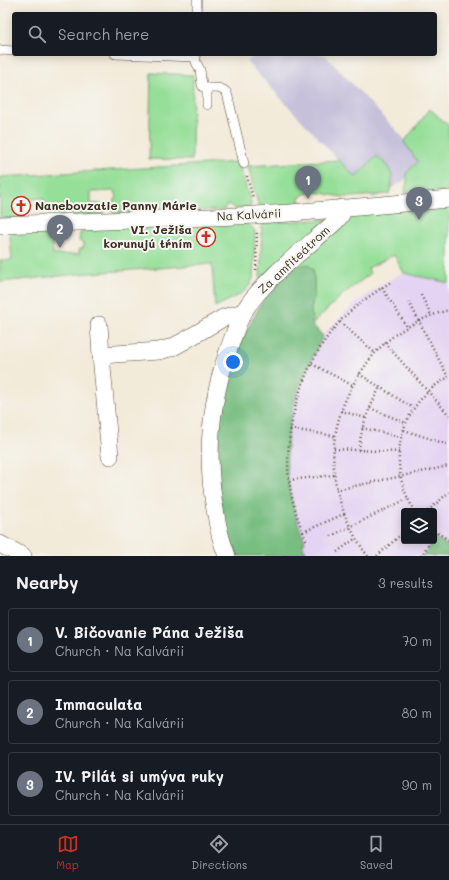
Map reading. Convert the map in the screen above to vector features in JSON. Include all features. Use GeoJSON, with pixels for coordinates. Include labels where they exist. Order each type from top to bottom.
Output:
{"type":"FeatureCollection","features":[{"type":"Feature","properties":{"kind":"street","name":"Na Kalvárii"},"geometry":{"type":"LineString","coordinates":[[0,225],[257,215],[449,199]]}},
{"type":"Feature","properties":{"kind":"street","name":"Za amfiteátrom"},"geometry":{"type":"LineString","coordinates":[[227,556],[218,528],[210,476],[213,413],[225,360],[234,334],[257,283],[280,270],[335,222],[341,215],[343,208]]}},
{"type":"Feature","properties":{"kind":"street"},"geometry":{"type":"LineString","coordinates":[[101,354],[159,350],[173,346],[223,318],[244,312]]}},
{"type":"Feature","properties":{"kind":"street"},"geometry":{"type":"LineString","coordinates":[[99,324],[110,456]]}},
{"type":"Feature","properties":{"kind":"street"},"geometry":{"type":"LineString","coordinates":[[0,544],[23,556]]}},
{"type":"Feature","properties":{"kind":"lane"},"geometry":{"type":"LineString","coordinates":[[197,0],[197,12]]}},
{"type":"Feature","properties":{"kind":"lane"},"geometry":{"type":"LineString","coordinates":[[0,50],[12,50]]}},
{"type":"Feature","properties":{"kind":"lane"},"geometry":{"type":"LineString","coordinates":[[195,56],[200,70],[203,87],[220,88],[227,93],[244,164]]}},
{"type":"Feature","properties":{"kind":"lane"},"geometry":{"type":"LineString","coordinates":[[207,88],[207,105]]}},
{"type":"Feature","properties":{"kind":"path"},"geometry":{"type":"LineString","coordinates":[[244,164],[257,215],[257,283]]}},
{"type":"Feature","properties":{"kind":"path"},"geometry":{"type":"LineString","coordinates":[[306,540],[296,512],[289,480],[288,464],[290,429],[299,395],[312,364],[324,342],[340,322],[359,304],[392,281]]}},
{"type":"Feature","properties":{"kind":"path"},"geometry":{"type":"LineString","coordinates":[[382,288],[407,327]]}},
{"type":"Feature","properties":{"kind":"path"},"geometry":{"type":"LineString","coordinates":[[421,295],[431,315]]}},
{"type":"Feature","properties":{"kind":"path"},"geometry":{"type":"LineString","coordinates":[[410,302],[448,377],[437,384],[419,400],[413,408],[401,437],[399,452],[400,476],[407,499],[413,508]]}},
{"type":"Feature","properties":{"kind":"path"},"geometry":{"type":"LineString","coordinates":[[368,556],[356,538],[344,514],[336,490],[334,475],[334,449],[337,424],[341,411],[352,385],[384,343],[407,327],[431,315],[449,310]]}},
{"type":"Feature","properties":{"kind":"path"},"geometry":{"type":"LineString","coordinates":[[340,322],[375,353]]}},
{"type":"Feature","properties":{"kind":"path"},"geometry":{"type":"LineString","coordinates":[[384,343],[449,415]]}},
{"type":"Feature","properties":{"kind":"path"},"geometry":{"type":"LineString","coordinates":[[312,364],[352,385]]}},
{"type":"Feature","properties":{"kind":"path"},"geometry":{"type":"LineString","coordinates":[[359,374],[413,408]]}},
{"type":"Feature","properties":{"kind":"path"},"geometry":{"type":"LineString","coordinates":[[359,450],[362,428],[380,387]]}},
{"type":"Feature","properties":{"kind":"path"},"geometry":{"type":"LineString","coordinates":[[370,408],[406,423]]}},
{"type":"Feature","properties":{"kind":"path"},"geometry":{"type":"LineString","coordinates":[[341,411],[366,418]]}},
{"type":"Feature","properties":{"kind":"path"},"geometry":{"type":"LineString","coordinates":[[362,428],[401,437]]}},
{"type":"Feature","properties":{"kind":"path"},"geometry":{"type":"LineString","coordinates":[[290,429],[335,436]]}},
{"type":"Feature","properties":{"kind":"path"},"geometry":{"type":"LineString","coordinates":[[404,430],[449,445]]}},
{"type":"Feature","properties":{"kind":"path"},"geometry":{"type":"LineString","coordinates":[[334,449],[399,452]]}},
{"type":"Feature","properties":{"kind":"path"},"geometry":{"type":"LineString","coordinates":[[336,490],[449,466]]}},
{"type":"Feature","properties":{"kind":"path"},"geometry":{"type":"LineString","coordinates":[[289,480],[334,475]]}},
{"type":"Feature","properties":{"kind":"path"},"geometry":{"type":"LineString","coordinates":[[431,508],[449,492]]}},
{"type":"Feature","properties":{"kind":"path"},"geometry":{"type":"LineString","coordinates":[[331,536],[407,499]]}},
{"type":"Feature","properties":{"kind":"path"},"geometry":{"type":"LineString","coordinates":[[303,532],[344,514]]}},
{"type":"Feature","properties":{"kind":"path"},"geometry":{"type":"LineString","coordinates":[[437,533],[449,540]]}},
{"type":"Feature","properties":{"kind":"path"},"geometry":{"type":"LineString","coordinates":[[377,556],[401,535]]}},
{"type":"Feature","properties":{"kind":"path"},"geometry":{"type":"LineString","coordinates":[[337,552],[356,538]]}},
{"type":"Feature","properties":{"kind":"path"},"geometry":{"type":"LineString","coordinates":[[421,556],[429,544]]}},
{"type":"Feature","properties":{"kind":"shaded area"},"geometry":{"type":"Polygon","coordinates":[[[253,56],[326,56],[425,161],[402,182],[374,198],[247,62],[253,56]]]}},
{"type":"Feature","properties":{"kind":"shaded area"},"geometry":{"type":"Polygon","coordinates":[[[404,273],[449,283],[449,556],[308,556],[223,490],[278,288],[323,336],[329,328],[352,306],[379,286],[404,273]]]}},
{"type":"Feature","properties":{"kind":"green space"},"geometry":{"type":"Polygon","coordinates":[[[151,73],[193,75],[192,160],[149,159],[151,73]]]}},
{"type":"Feature","properties":{"kind":"green space"},"geometry":{"type":"Polygon","coordinates":[[[430,109],[449,126],[449,191],[405,193],[407,172],[418,162],[404,142],[430,109]]]}},
{"type":"Feature","properties":{"kind":"green space"},"geometry":{"type":"Polygon","coordinates":[[[377,156],[388,167],[392,177],[389,194],[344,197],[322,193],[311,193],[299,198],[299,201],[306,205],[259,208],[248,166],[339,160],[355,177],[377,156]]]}},
{"type":"Feature","properties":{"kind":"green space"},"geometry":{"type":"Polygon","coordinates":[[[238,162],[250,199],[250,207],[234,209],[229,205],[226,206],[224,210],[113,213],[112,205],[117,197],[115,191],[91,192],[91,204],[101,204],[104,211],[103,214],[54,216],[48,210],[43,198],[17,200],[15,208],[17,207],[18,212],[28,212],[26,217],[0,219],[0,177],[238,162]]]}},
{"type":"Feature","properties":{"kind":"green space"},"geometry":{"type":"Polygon","coordinates":[[[449,205],[449,283],[404,273],[394,255],[368,268],[370,274],[342,295],[312,324],[311,308],[314,295],[313,269],[294,266],[348,219],[357,214],[449,205]]]}},
{"type":"Feature","properties":{"kind":"green space"},"geometry":{"type":"Polygon","coordinates":[[[330,219],[261,279],[260,278],[262,226],[264,223],[330,219]]]}},
{"type":"Feature","properties":{"kind":"green space"},"geometry":{"type":"Polygon","coordinates":[[[247,222],[255,231],[253,279],[247,289],[242,293],[215,307],[212,264],[79,274],[0,282],[0,261],[12,260],[10,235],[12,233],[64,231],[66,233],[66,240],[53,240],[53,255],[79,254],[79,250],[84,247],[84,244],[79,241],[80,233],[87,229],[136,225],[139,229],[143,230],[146,229],[147,225],[247,222]]]}},
{"type":"Feature","properties":{"kind":"green space"},"geometry":{"type":"Polygon","coordinates":[[[308,264],[313,269],[314,280],[314,295],[311,308],[312,324],[323,336],[305,373],[297,395],[288,433],[287,469],[293,505],[305,542],[302,544],[308,556],[235,556],[218,491],[217,430],[228,375],[241,341],[262,302],[282,275],[294,266],[308,264]]]}},
{"type":"Feature","properties":{"kind":"green space"},"geometry":{"type":"Polygon","coordinates":[[[437,539],[449,547],[449,556],[423,556],[431,544],[437,544],[437,539]]]}},
{"type":"Feature","properties":{"kind":"place","name":"V. Bičovanie Pána Ježiša"},"geometry":{"type":"Point","coordinates":[308,199]}},
{"type":"Feature","properties":{"kind":"place","name":"Nanebovzatie Panny Márie"},"geometry":{"type":"Point","coordinates":[21,206]}},
{"type":"Feature","properties":{"kind":"place","name":"IV. Pilát si umýva ruky"},"geometry":{"type":"Point","coordinates":[419,220]}},
{"type":"Feature","properties":{"kind":"place","name":"VI. Ježiša korunujú tŕním"},"geometry":{"type":"Point","coordinates":[206,237]}},
{"type":"Feature","properties":{"kind":"place","name":"Immaculata"},"geometry":{"type":"Point","coordinates":[60,248]}}]}
